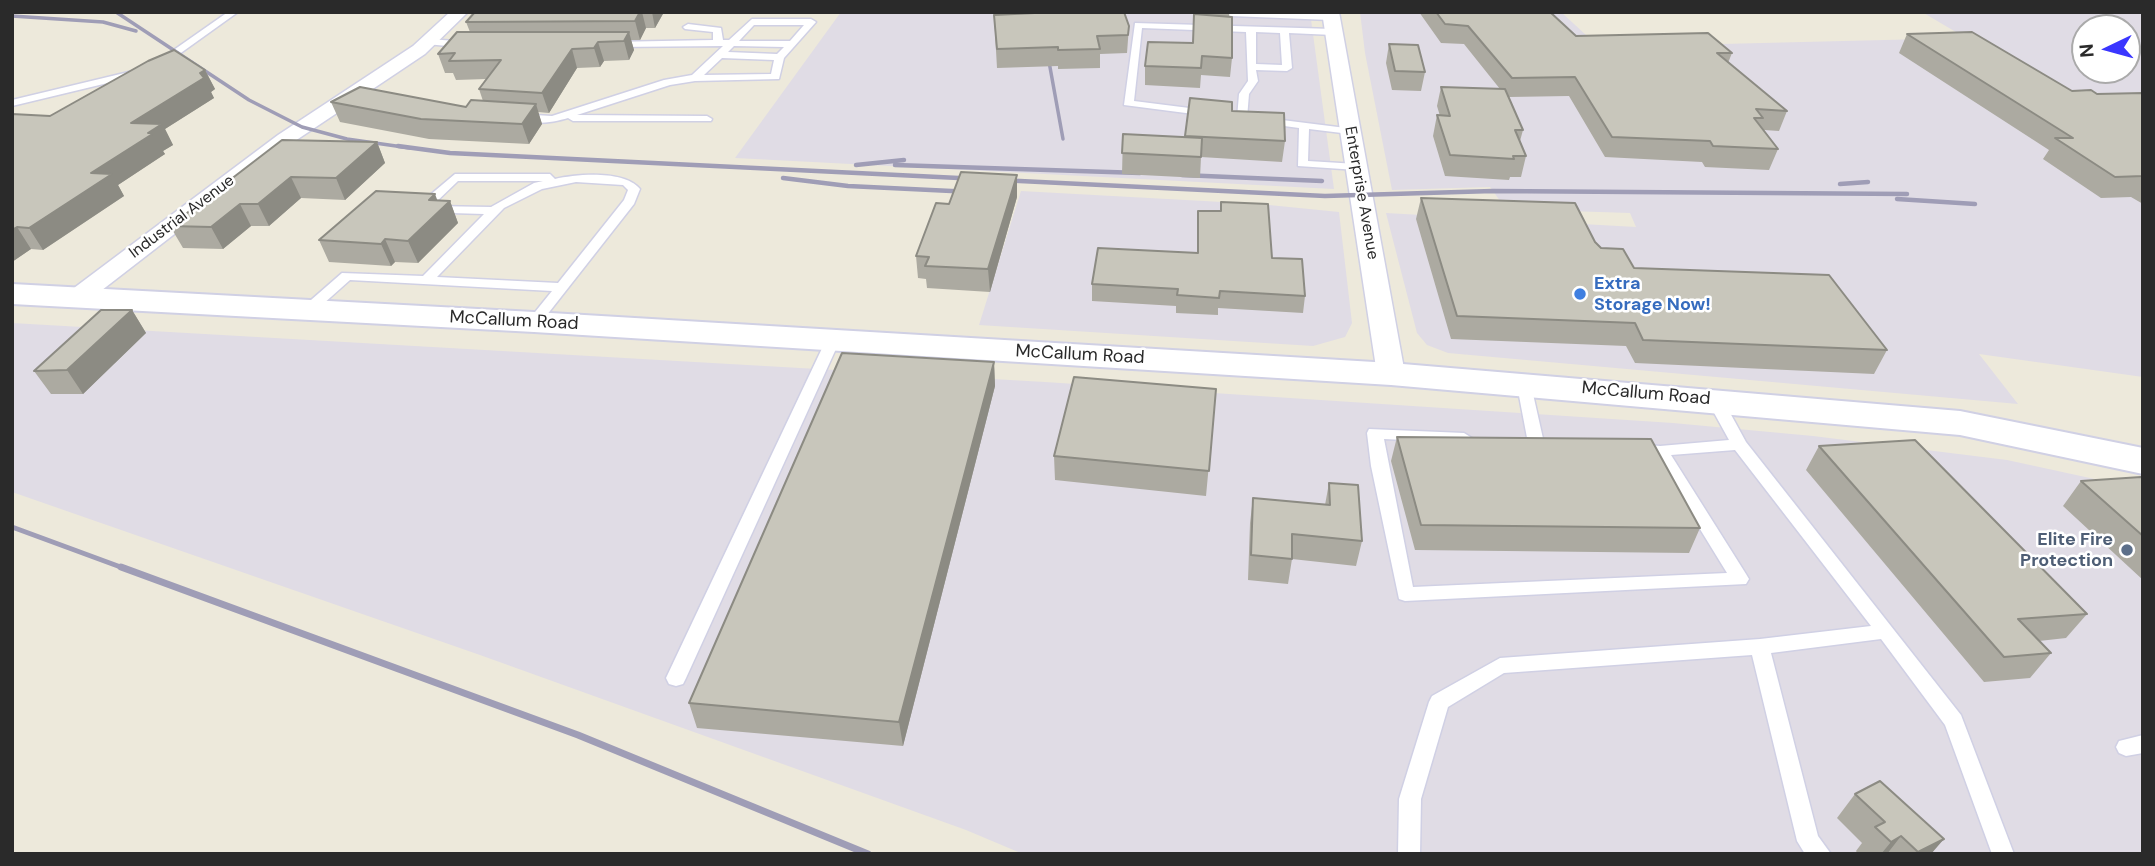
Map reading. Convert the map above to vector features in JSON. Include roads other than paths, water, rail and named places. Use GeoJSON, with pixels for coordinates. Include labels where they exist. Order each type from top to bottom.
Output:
{"type":"FeatureCollection","features":[{"type":"Feature","properties":{"kind":"main road","name":"McCallum Road"},"geometry":{"type":"LineString","coordinates":[[12,295],[534,322],[1391,374],[1960,423],[2143,461]]}},
{"type":"Feature","properties":{"kind":"street","name":"Industrial Avenue"},"geometry":{"type":"LineString","coordinates":[[75,299],[285,139],[361,94],[429,42],[460,12]]}},
{"type":"Feature","properties":{"kind":"street","name":"Enterprise Avenue"},"geometry":{"type":"LineString","coordinates":[[1331,20],[1391,374]]}},
{"type":"Feature","properties":{"kind":"lane"},"geometry":{"type":"LineString","coordinates":[[154,67],[234,12]]}},
{"type":"Feature","properties":{"kind":"lane"},"geometry":{"type":"LineString","coordinates":[[1206,12],[1331,20]]}},
{"type":"Feature","properties":{"kind":"lane"},"geometry":{"type":"LineString","coordinates":[[1126,25],[1284,30],[1331,20]]}},
{"type":"Feature","properties":{"kind":"lane"},"geometry":{"type":"LineString","coordinates":[[553,119],[668,82],[695,78],[775,78],[779,57],[811,22],[752,22],[695,78]]}},
{"type":"Feature","properties":{"kind":"lane"},"geometry":{"type":"LineString","coordinates":[[1138,25],[1128,103],[1217,114]]}},
{"type":"Feature","properties":{"kind":"lane"},"geometry":{"type":"LineString","coordinates":[[688,27],[718,30],[718,43]]}},
{"type":"Feature","properties":{"kind":"lane"},"geometry":{"type":"LineString","coordinates":[[1242,118],[1244,94],[1253,81],[1251,29]]}},
{"type":"Feature","properties":{"kind":"lane"},"geometry":{"type":"LineString","coordinates":[[1251,67],[1287,68],[1284,30]]}},
{"type":"Feature","properties":{"kind":"lane"},"geometry":{"type":"LineString","coordinates":[[429,42],[474,46]]}},
{"type":"Feature","properties":{"kind":"lane"},"geometry":{"type":"LineString","coordinates":[[608,44],[793,44]]}},
{"type":"Feature","properties":{"kind":"lane"},"geometry":{"type":"LineString","coordinates":[[720,55],[779,57]]}},
{"type":"Feature","properties":{"kind":"lane"},"geometry":{"type":"LineString","coordinates":[[12,103],[143,71]]}},
{"type":"Feature","properties":{"kind":"lane"},"geometry":{"type":"LineString","coordinates":[[1230,116],[1350,131]]}},
{"type":"Feature","properties":{"kind":"lane"},"geometry":{"type":"LineString","coordinates":[[506,117],[707,120]]}},
{"type":"Feature","properties":{"kind":"lane"},"geometry":{"type":"LineString","coordinates":[[1304,127],[1302,164],[1357,167]]}},
{"type":"Feature","properties":{"kind":"lane"},"geometry":{"type":"LineString","coordinates":[[494,211],[421,209],[455,177],[576,178],[626,182],[634,189],[630,201],[534,322]]}},
{"type":"Feature","properties":{"kind":"lane"},"geometry":{"type":"LineString","coordinates":[[427,279],[500,205],[538,186],[576,178]]}},
{"type":"Feature","properties":{"kind":"lane"},"geometry":{"type":"LineString","coordinates":[[307,310],[347,276],[560,287]]}},
{"type":"Feature","properties":{"kind":"lane"},"geometry":{"type":"LineString","coordinates":[[676,678],[833,340]]}},
{"type":"Feature","properties":{"kind":"lane"},"geometry":{"type":"LineString","coordinates":[[1524,385],[1536,443]]}},
{"type":"Feature","properties":{"kind":"lane"},"geometry":{"type":"LineString","coordinates":[[1715,400],[1740,444],[1954,721],[2003,854]]}},
{"type":"Feature","properties":{"kind":"lane"},"geometry":{"type":"LineString","coordinates":[[1482,439],[1375,433],[1379,466],[1405,594],[1741,579],[1660,451]]}},
{"type":"Feature","properties":{"kind":"lane"},"geometry":{"type":"LineString","coordinates":[[1619,448],[1660,451],[1740,444]]}},
{"type":"Feature","properties":{"kind":"lane"},"geometry":{"type":"LineString","coordinates":[[1409,854],[1410,799],[1439,702],[1500,666],[1760,647],[1886,631]]}},
{"type":"Feature","properties":{"kind":"lane"},"geometry":{"type":"LineString","coordinates":[[1760,647],[1808,841],[1820,854]]}},
{"type":"Feature","properties":{"kind":"railway"},"geometry":{"type":"LineString","coordinates":[[116,12],[249,100],[302,127],[347,139],[410,148]]}},
{"type":"Feature","properties":{"kind":"railway"},"geometry":{"type":"LineString","coordinates":[[1040,12],[1063,139]]}},
{"type":"Feature","properties":{"kind":"railway"},"geometry":{"type":"LineString","coordinates":[[12,16],[103,22],[136,31]]}},
{"type":"Feature","properties":{"kind":"railway"},"geometry":{"type":"LineString","coordinates":[[398,146],[450,153],[1325,196],[1493,191],[1907,194]]}},
{"type":"Feature","properties":{"kind":"railway"},"geometry":{"type":"LineString","coordinates":[[856,165],[904,160]]}},
{"type":"Feature","properties":{"kind":"railway"},"geometry":{"type":"LineString","coordinates":[[895,165],[1140,173]]}},
{"type":"Feature","properties":{"kind":"railway"},"geometry":{"type":"LineString","coordinates":[[1182,175],[1322,181]]}},
{"type":"Feature","properties":{"kind":"railway"},"geometry":{"type":"LineString","coordinates":[[783,178],[848,186],[972,192]]}},
{"type":"Feature","properties":{"kind":"railway"},"geometry":{"type":"LineString","coordinates":[[1840,184],[1868,182]]}},
{"type":"Feature","properties":{"kind":"railway"},"geometry":{"type":"LineString","coordinates":[[1897,199],[1975,204]]}},
{"type":"Feature","properties":{"kind":"railway"},"geometry":{"type":"LineString","coordinates":[[12,527],[126,569]]}},
{"type":"Feature","properties":{"kind":"railway"},"geometry":{"type":"LineString","coordinates":[[121,567],[578,735],[868,854]]}},
{"type":"Feature","properties":{"kind":"place","name":"Extra Storage Now!"},"geometry":{"type":"Point","coordinates":[1580,294]}},
{"type":"Feature","properties":{"kind":"place","name":"Elite Fire Protection"},"geometry":{"type":"Point","coordinates":[2127,550]}}]}
